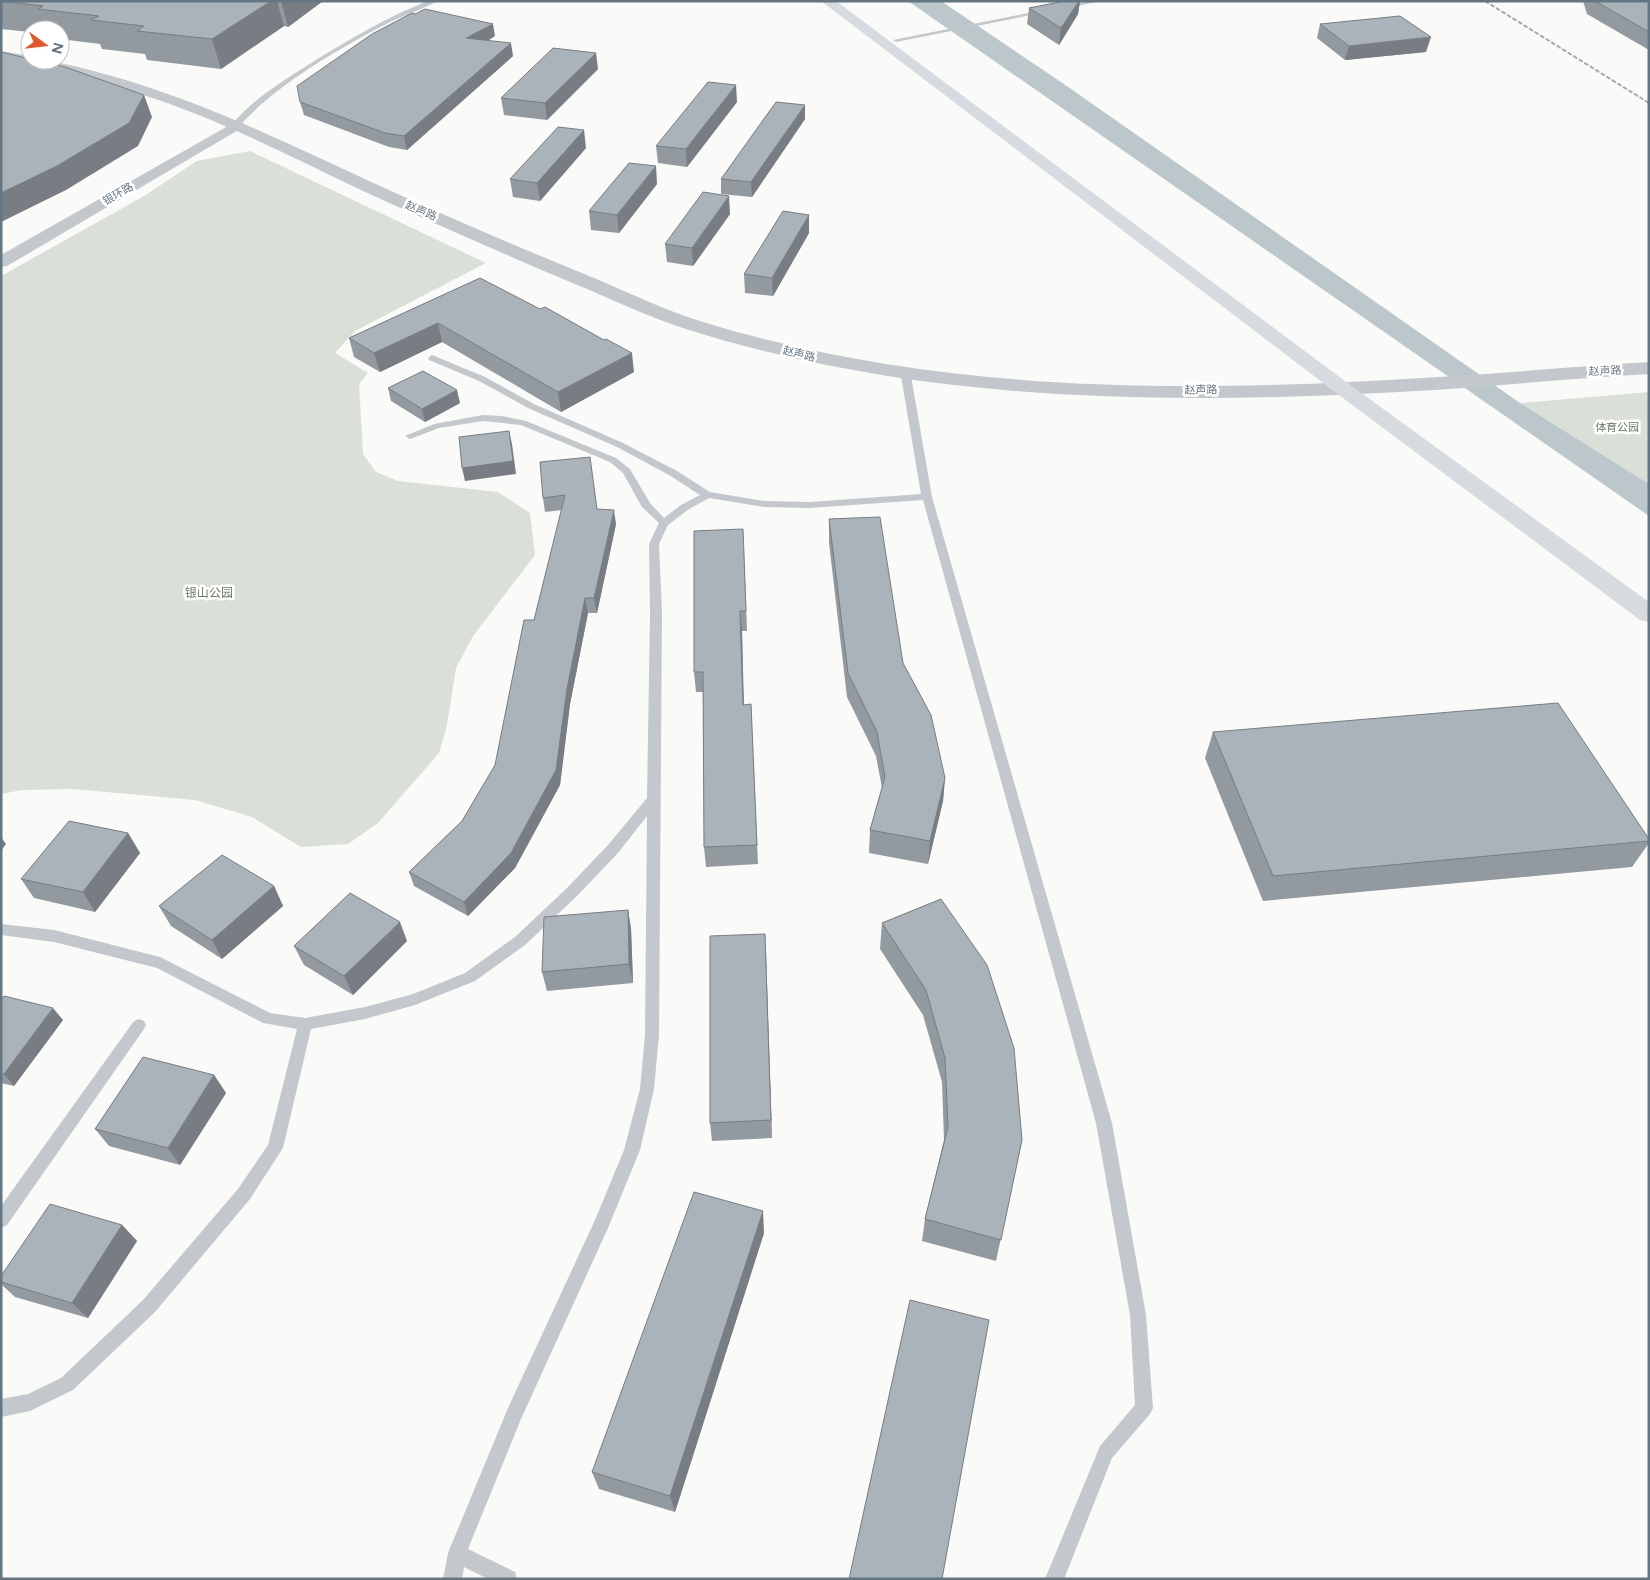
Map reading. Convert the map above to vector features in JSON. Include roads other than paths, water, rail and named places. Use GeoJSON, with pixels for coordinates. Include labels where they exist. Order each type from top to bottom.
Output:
{"type":"FeatureCollection","features":[{"type":"Feature","properties":{"kind":"main road"},"geometry":{"type":"LineString","coordinates":[[827,1],[1323,373],[1368,387],[1536,509]]}},
{"type":"Feature","properties":{"kind":"main road"},"geometry":{"type":"LineString","coordinates":[[844,1],[1345,380],[1649,614]]}},
{"type":"Feature","properties":{"kind":"street"},"geometry":{"type":"LineString","coordinates":[[1,50],[20,53]]}},
{"type":"Feature","properties":{"kind":"street","name":"赵声路"},"geometry":{"type":"LineString","coordinates":[[1,56],[91,75],[238,121],[414,208],[693,326],[806,357],[906,376],[998,386],[1077,391],[1345,380],[1649,356]]}},
{"type":"Feature","properties":{"kind":"street"},"geometry":{"type":"LineString","coordinates":[[70,64],[115,74],[195,97],[238,121],[560,261],[709,322],[776,341],[912,363],[1033,376],[1211,378],[1323,373]]}},
{"type":"Feature","properties":{"kind":"street","name":"银环路"},"geometry":{"type":"LineString","coordinates":[[1,262],[238,121]]}},
{"type":"Feature","properties":{"kind":"street","name":"赵声路"},"geometry":{"type":"LineString","coordinates":[[1368,387],[1649,368]]}},
{"type":"Feature","properties":{"kind":"lane"},"geometry":{"type":"LineString","coordinates":[[896,40],[1099,1]]}},
{"type":"Feature","properties":{"kind":"lane"},"geometry":{"type":"LineString","coordinates":[[238,121],[258,101],[350,42],[379,24],[428,2]]}},
{"type":"Feature","properties":{"kind":"lane"},"geometry":{"type":"LineString","coordinates":[[432,358],[482,379],[531,406],[620,445],[673,473],[706,495],[764,504],[810,505],[927,497]]}},
{"type":"Feature","properties":{"kind":"lane"},"geometry":{"type":"LineString","coordinates":[[906,376],[927,497],[1104,1123],[1138,1315],[1144,1408],[1106,1452],[1054,1579]]}},
{"type":"Feature","properties":{"kind":"lane"},"geometry":{"type":"LineString","coordinates":[[410,436],[437,426],[484,418],[523,423],[613,460],[628,471],[646,505],[664,523]]}},
{"type":"Feature","properties":{"kind":"lane"},"geometry":{"type":"LineString","coordinates":[[452,1579],[457,1553],[514,1414],[602,1224],[632,1150],[647,1090],[652,1036],[656,613],[654,544],[664,523],[685,507],[706,495]]}},
{"type":"Feature","properties":{"kind":"lane"},"geometry":{"type":"LineString","coordinates":[[1,929],[54,936],[160,963],[268,1019],[305,1024],[365,1013],[416,999],[470,977],[520,941],[572,892],[613,849],[653,800]]}},
{"type":"Feature","properties":{"kind":"lane"},"geometry":{"type":"LineString","coordinates":[[1,1408],[30,1402],[67,1384],[149,1306],[244,1194],[275,1148],[305,1024]]}},
{"type":"Feature","properties":{"kind":"lane"},"geometry":{"type":"LineString","coordinates":[[1,1220],[139,1025]]}},
{"type":"Feature","properties":{"kind":"lane"},"geometry":{"type":"LineString","coordinates":[[457,1553],[508,1579]]}},
{"type":"Feature","properties":{"kind":"railway"},"geometry":{"type":"LineString","coordinates":[[1485,1],[1649,103]]}},
{"type":"Feature","properties":{"kind":"park label","name":"体育公园"},"geometry":{"type":"Point","coordinates":[1617,427]}},
{"type":"Feature","properties":{"kind":"park label","name":"银山公园"},"geometry":{"type":"Point","coordinates":[209,593]}}]}
